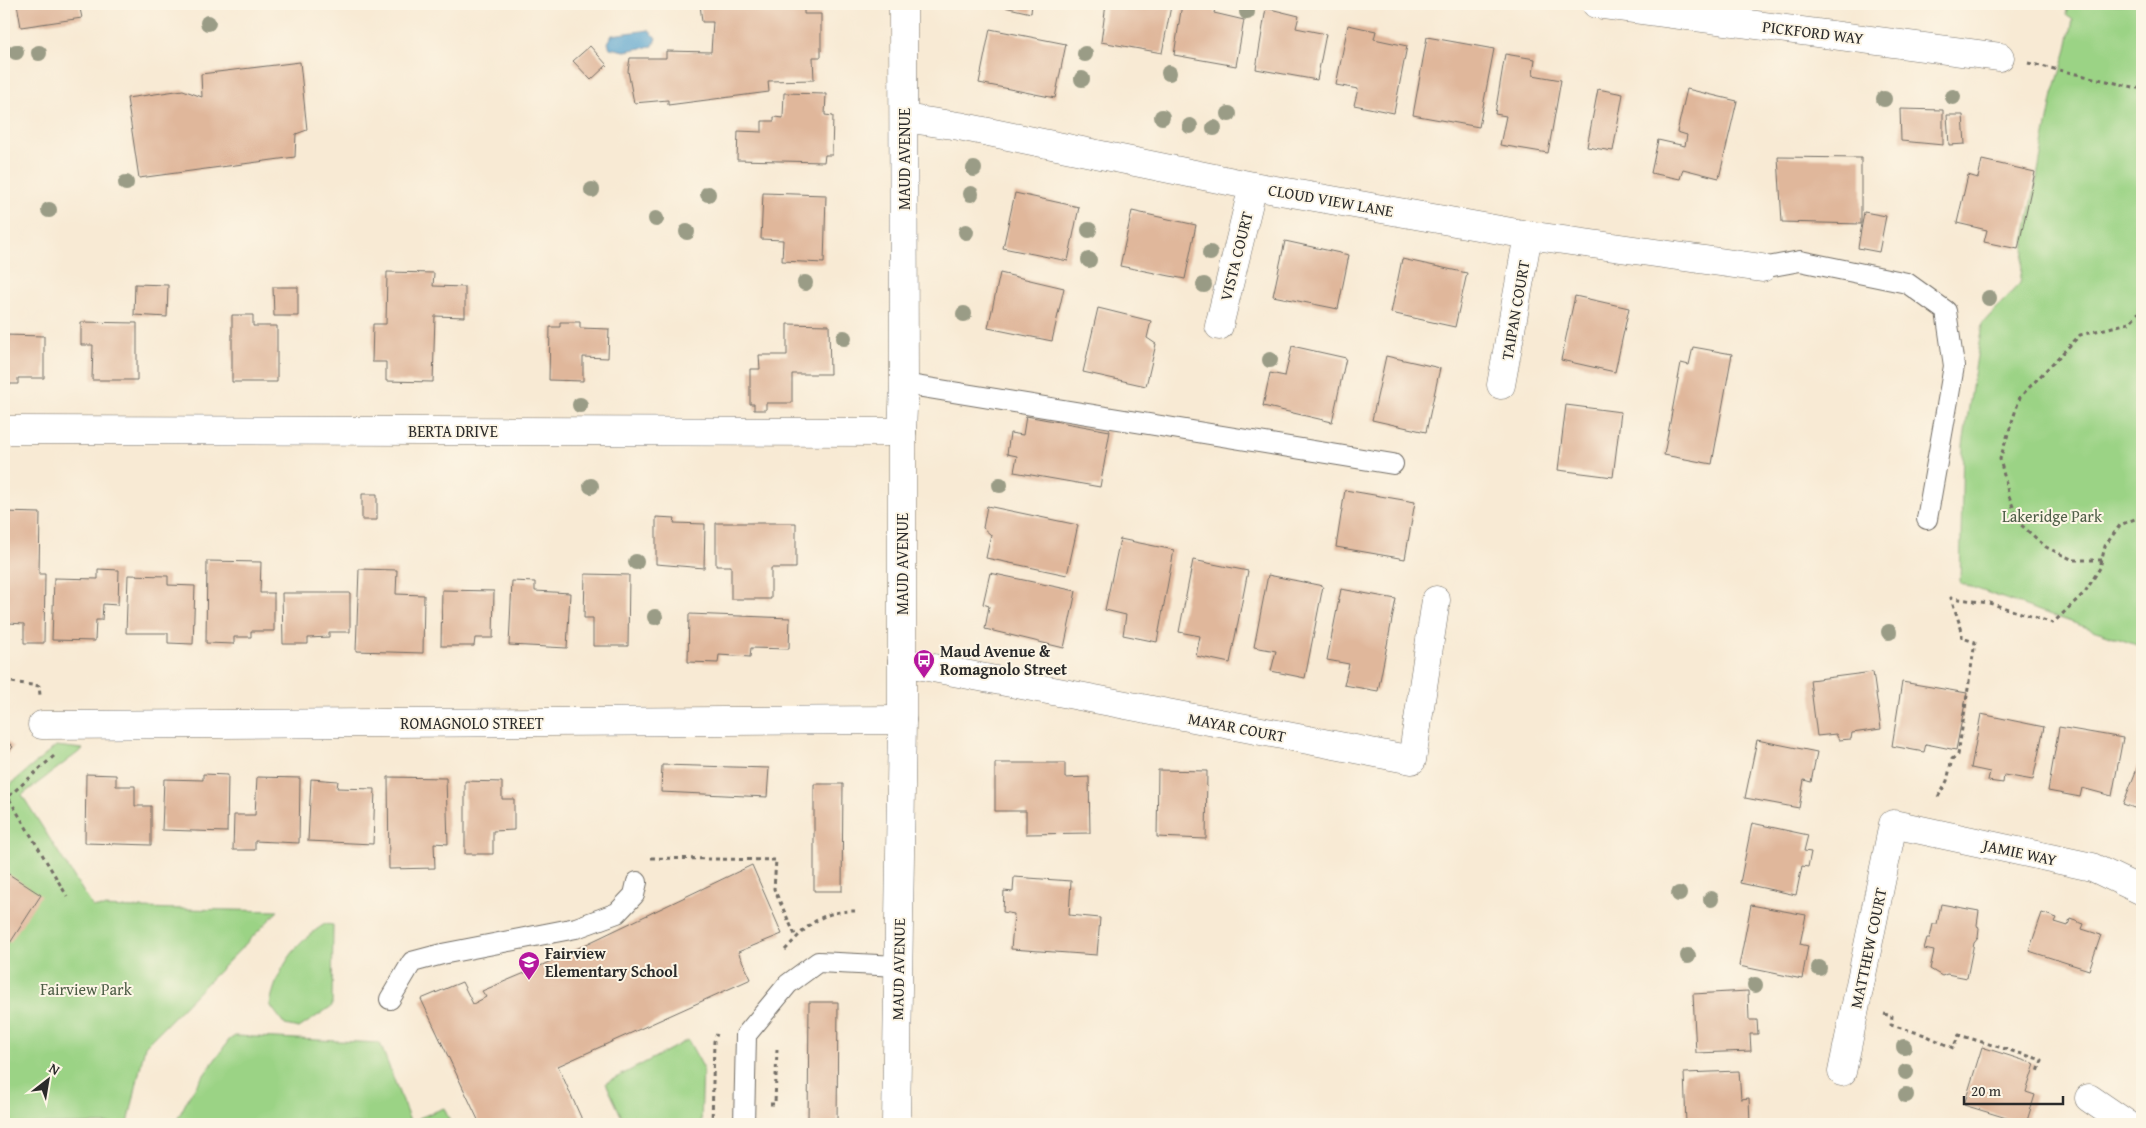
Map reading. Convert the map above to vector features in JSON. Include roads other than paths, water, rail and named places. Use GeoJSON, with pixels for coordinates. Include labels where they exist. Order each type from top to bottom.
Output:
{"type":"FeatureCollection","features":[{"type":"Feature","properties":{"kind":"street","name":"MAUD AVENUE"},"geometry":{"type":"LineString","coordinates":[[896,1124],[902,720],[902,432],[904,384],[903,4]]}},
{"type":"Feature","properties":{"kind":"street","name":"PICKFORD WAY"},"geometry":{"type":"LineString","coordinates":[[1596,4],[2000,57]]}},
{"type":"Feature","properties":{"kind":"street","name":"CLOUD VIEW LANE"},"geometry":{"type":"LineString","coordinates":[[904,118],[959,126],[1253,186],[1528,234],[1762,268]]}},
{"type":"Feature","properties":{"kind":"street","name":"VISTA COURT"},"geometry":{"type":"LineString","coordinates":[[1219,326],[1253,186]]}},
{"type":"Feature","properties":{"kind":"street","name":"TAIPAN COURT"},"geometry":{"type":"LineString","coordinates":[[1501,386],[1528,234]]}},
{"type":"Feature","properties":{"kind":"street","name":"BERTA DRIVE"},"geometry":{"type":"LineString","coordinates":[[4,430],[902,432]]}},
{"type":"Feature","properties":{"kind":"street","name":"MAYAR COURT"},"geometry":{"type":"LineString","coordinates":[[902,662],[1412,760],[1436,600]]}},
{"type":"Feature","properties":{"kind":"street","name":"ROMAGNOLO STREET"},"geometry":{"type":"LineString","coordinates":[[42,726],[902,720]]}},
{"type":"Feature","properties":{"kind":"street","name":"JAMIE WAY"},"geometry":{"type":"LineString","coordinates":[[1893,824],[2092,867],[2142,891]]}},
{"type":"Feature","properties":{"kind":"street","name":"MATTHEW COURT"},"geometry":{"type":"LineString","coordinates":[[1842,1072],[1893,824]]}},
{"type":"Feature","properties":{"kind":"street"},"geometry":{"type":"LineString","coordinates":[[2089,1098],[2127,1124]]}},
{"type":"Feature","properties":{"kind":"lane"},"geometry":{"type":"LineString","coordinates":[[1762,268],[1800,261],[1906,283],[1946,311],[1954,366],[1928,519]]}},
{"type":"Feature","properties":{"kind":"lane"},"geometry":{"type":"LineString","coordinates":[[904,384],[1393,464]]}},
{"type":"Feature","properties":{"kind":"lane"},"geometry":{"type":"LineString","coordinates":[[390,999],[412,962],[442,954],[576,928],[617,913],[634,895],[637,882]]}},
{"type":"Feature","properties":{"kind":"lane"},"geometry":{"type":"LineString","coordinates":[[744,1124],[746,1035],[788,984],[818,962],[898,966]]}},
{"type":"Feature","properties":{"kind":"water"},"geometry":{"type":"Polygon","coordinates":[[[649,30],[656,38],[653,46],[625,51],[610,48],[608,43],[612,35],[649,30]]]}},
{"type":"Feature","properties":{"kind":"place","name":"Maud Avenue & Romagnolo Street"},"geometry":{"type":"Point","coordinates":[924,679]}},
{"type":"Feature","properties":{"kind":"place","name":"Fairview Elementary School"},"geometry":{"type":"Point","coordinates":[529,981]}},
{"type":"Feature","properties":{"kind":"park label","name":"Lakeridge Park"},"geometry":{"type":"Point","coordinates":[2052,516]}},
{"type":"Feature","properties":{"kind":"park label","name":"Fairview Park"},"geometry":{"type":"Point","coordinates":[86,989]}}]}
